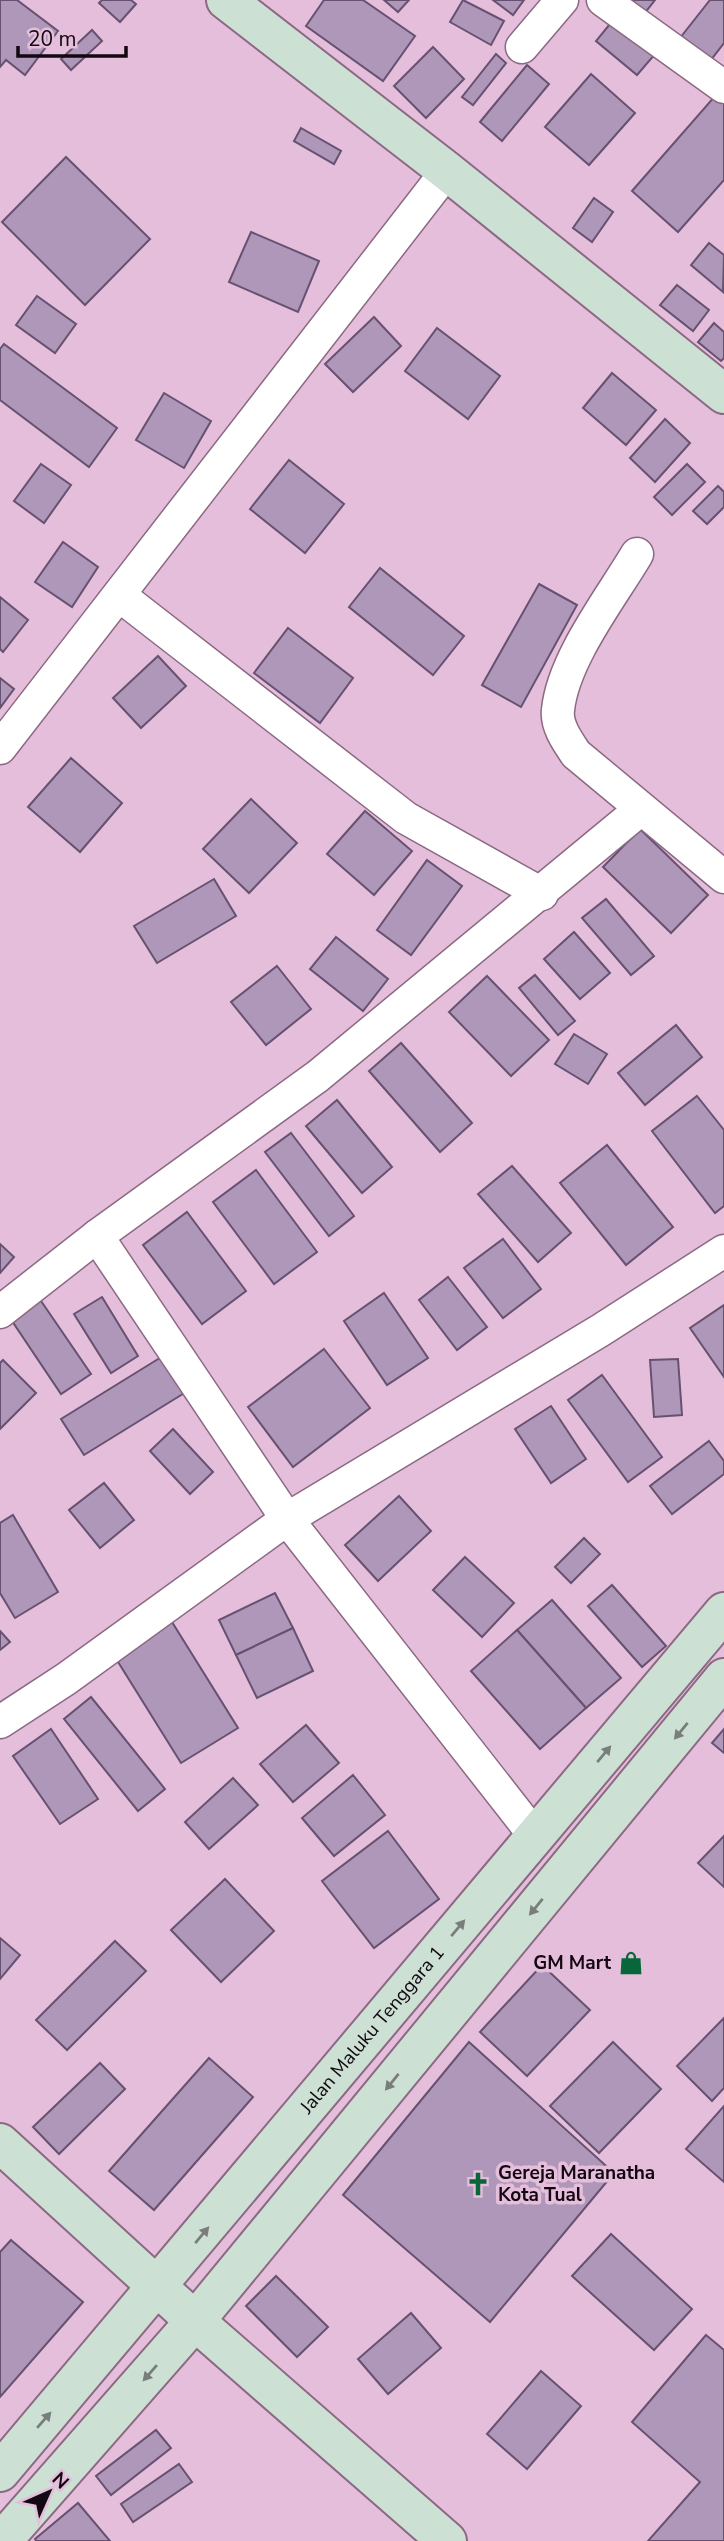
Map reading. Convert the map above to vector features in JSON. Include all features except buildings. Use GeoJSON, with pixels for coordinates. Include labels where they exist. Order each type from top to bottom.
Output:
{"type":"FeatureCollection","features":[{"type":"Feature","properties":{"kind":"main road"},"geometry":{"type":"LineString","coordinates":[[226,0],[447,171],[724,394]]}},
{"type":"Feature","properties":{"kind":"main road","name":"Jalan Maluku Tenggara 1"},"geometry":{"type":"LineString","coordinates":[[0,2472],[159,2287],[724,1612]]}},
{"type":"Feature","properties":{"kind":"main road"},"geometry":{"type":"LineString","coordinates":[[2,2541],[195,2321],[724,1678]]}},
{"type":"Feature","properties":{"kind":"main road"},"geometry":{"type":"LineString","coordinates":[[0,2143],[195,2321],[447,2541]]}},
{"type":"Feature","properties":{"kind":"street"},"geometry":{"type":"LineString","coordinates":[[522,47],[562,0]]}},
{"type":"Feature","properties":{"kind":"street"},"geometry":{"type":"LineString","coordinates":[[603,0],[724,87]]}},
{"type":"Feature","properties":{"kind":"street"},"geometry":{"type":"LineString","coordinates":[[0,748],[447,171]]}},
{"type":"Feature","properties":{"kind":"street"},"geometry":{"type":"LineString","coordinates":[[636,554],[568,674],[557,711],[563,734],[576,754],[724,877]]}},
{"type":"Feature","properties":{"kind":"street"},"geometry":{"type":"LineString","coordinates":[[119,595],[406,818],[542,894]]}},
{"type":"Feature","properties":{"kind":"street"},"geometry":{"type":"LineString","coordinates":[[0,1312],[97,1236],[318,1076],[542,894],[641,809]]}},
{"type":"Feature","properties":{"kind":"street"},"geometry":{"type":"LineString","coordinates":[[97,1236],[287,1519],[535,1836]]}},
{"type":"Feature","properties":{"kind":"street"},"geometry":{"type":"LineString","coordinates":[[0,1722],[66,1679],[287,1519],[601,1330],[724,1251]]}},
{"type":"Feature","properties":{"kind":"place","name":"GM Mart"},"geometry":{"type":"Point","coordinates":[631,1963]}},
{"type":"Feature","properties":{"kind":"place","name":"Gereja Maranatha Kota Tual"},"geometry":{"type":"Point","coordinates":[478,2184]}}]}
